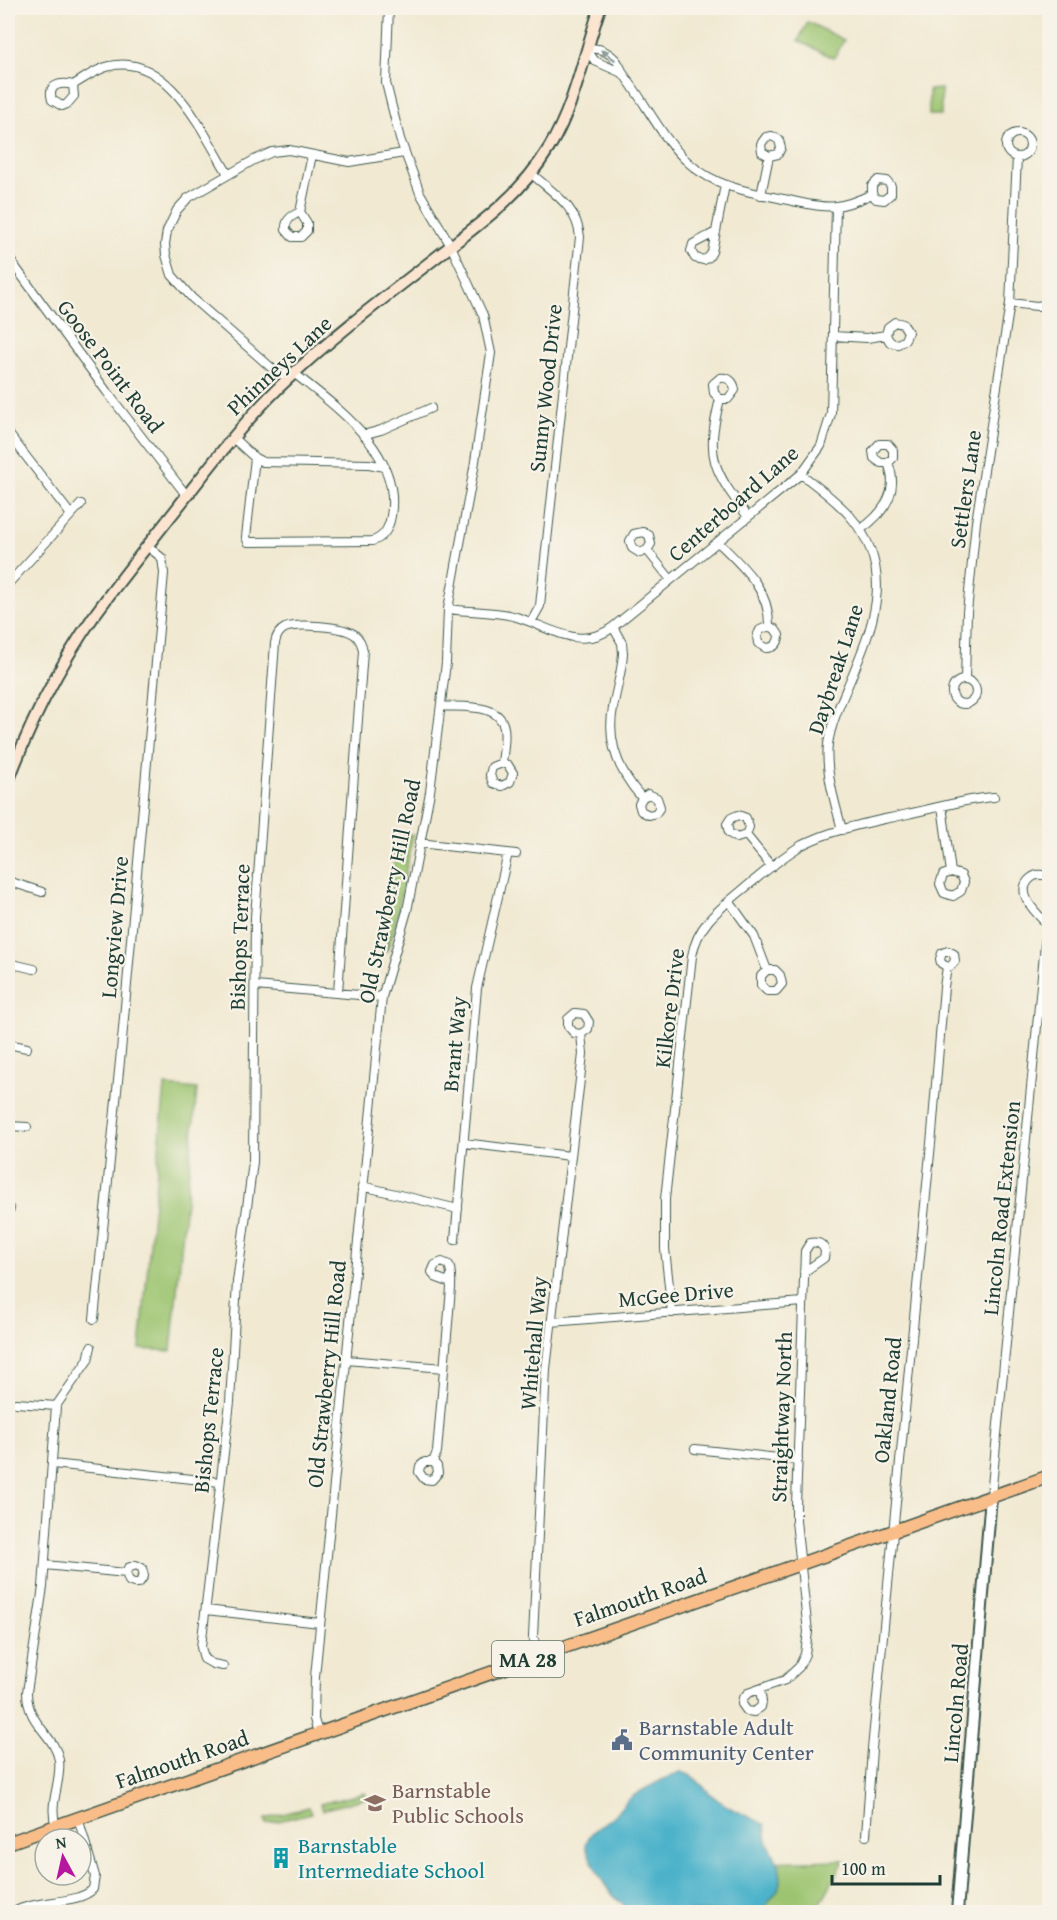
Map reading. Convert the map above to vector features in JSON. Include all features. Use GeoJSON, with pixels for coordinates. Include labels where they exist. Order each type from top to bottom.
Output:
{"type":"FeatureCollection","features":[{"type":"Feature","properties":{"kind":"main road","name":"Phinneys Lane"},"geometry":{"type":"LineString","coordinates":[[8,782],[41,705],[73,648],[109,594],[233,438],[294,373],[351,325],[494,213],[532,174],[559,129],[570,104],[600,8]]}},
{"type":"Feature","properties":{"kind":"main road","name":"Falmouth Road"},"geometry":{"type":"LineString","coordinates":[[8,1843],[1050,1476]]}},
{"type":"Feature","properties":{"kind":"street","name":"Old Strawberry Hill Road"},"geometry":{"type":"LineString","coordinates":[[318,1733],[314,1708],[320,1623],[382,997],[407,911],[433,775],[446,663],[448,609],[474,468],[491,353],[483,315],[451,246],[420,193],[404,153],[386,83],[389,8]]}},
{"type":"Feature","properties":{"kind":"street"},"geometry":{"type":"LineString","coordinates":[[622,73],[595,61],[587,50],[593,48],[604,51],[616,60],[622,73],[680,154],[701,172],[725,185],[761,195],[824,207],[846,206],[872,194]]}},
{"type":"Feature","properties":{"kind":"street"},"geometry":{"type":"LineString","coordinates":[[73,86],[97,70],[116,65],[134,66],[159,77],[182,101],[228,174]]}},
{"type":"Feature","properties":{"kind":"street"},"geometry":{"type":"LineString","coordinates":[[255,458],[246,537],[248,542],[357,542],[377,540],[386,531],[392,508],[391,483],[385,467],[350,419],[294,373],[281,374],[266,363],[179,285],[168,264],[165,244],[167,231],[177,210],[188,198],[228,174],[272,152],[289,150],[349,162],[404,153]]}},
{"type":"Feature","properties":{"kind":"street"},"geometry":{"type":"LineString","coordinates":[[300,212],[312,155]]}},
{"type":"Feature","properties":{"kind":"street"},"geometry":{"type":"LineString","coordinates":[[761,195],[769,156]]}},
{"type":"Feature","properties":{"kind":"street","name":"Settlers Lane"},"geometry":{"type":"LineString","coordinates":[[964,680],[967,612],[976,522],[1010,303],[1017,157]]}},
{"type":"Feature","properties":{"kind":"street","name":"Sunny Wood Drive"},"geometry":{"type":"LineString","coordinates":[[531,622],[540,606],[580,237],[578,222],[572,212],[532,174]]}},
{"type":"Feature","properties":{"kind":"street"},"geometry":{"type":"LineString","coordinates":[[716,232],[725,185]]}},
{"type":"Feature","properties":{"kind":"street","name":"Centerboard Lane"},"geometry":{"type":"LineString","coordinates":[[448,609],[501,614],[531,622],[575,639],[600,635],[613,627],[801,474],[821,446],[831,414],[836,207]]}},
{"type":"Feature","properties":{"kind":"street","name":"Goose Point Road"},"geometry":{"type":"LineString","coordinates":[[8,257],[187,496]]}},
{"type":"Feature","properties":{"kind":"street"},"geometry":{"type":"LineString","coordinates":[[1010,303],[1050,310]]}},
{"type":"Feature","properties":{"kind":"street"},"geometry":{"type":"LineString","coordinates":[[1036,306],[1050,304]]}},
{"type":"Feature","properties":{"kind":"street"},"geometry":{"type":"LineString","coordinates":[[833,336],[867,338],[886,335]]}},
{"type":"Feature","properties":{"kind":"street"},"geometry":{"type":"LineString","coordinates":[[720,399],[712,436],[714,462],[720,478],[748,517]]}},
{"type":"Feature","properties":{"kind":"street"},"geometry":{"type":"LineString","coordinates":[[363,435],[381,430],[431,408]]}},
{"type":"Feature","properties":{"kind":"street"},"geometry":{"type":"LineString","coordinates":[[8,433],[11,445],[71,515]]}},
{"type":"Feature","properties":{"kind":"street"},"geometry":{"type":"LineString","coordinates":[[233,438],[255,458],[263,462],[369,464],[385,467]]}},
{"type":"Feature","properties":{"kind":"street"},"geometry":{"type":"LineString","coordinates":[[860,530],[877,517],[889,500],[892,480],[888,463]]}},
{"type":"Feature","properties":{"kind":"street","name":"Daybreak Lane"},"geometry":{"type":"LineString","coordinates":[[801,474],[841,507],[860,530],[873,561],[877,580],[877,601],[871,630],[836,716],[828,744],[830,784],[842,830]]}},
{"type":"Feature","properties":{"kind":"street"},"geometry":{"type":"LineString","coordinates":[[8,584],[81,504]]}},
{"type":"Feature","properties":{"kind":"street"},"geometry":{"type":"LineString","coordinates":[[718,542],[748,572],[757,585],[767,608],[769,626]]}},
{"type":"Feature","properties":{"kind":"street","name":"Longview Drive"},"geometry":{"type":"LineString","coordinates":[[94,1319],[122,1041],[164,573],[162,558],[147,546]]}},
{"type":"Feature","properties":{"kind":"street"},"geometry":{"type":"LineString","coordinates":[[647,550],[671,580]]}},
{"type":"Feature","properties":{"kind":"street","name":"Bishops Terrace"},"geometry":{"type":"LineString","coordinates":[[223,1666],[208,1662],[201,1652],[232,1375],[235,1300],[253,1162],[257,882],[276,639],[285,628],[303,626],[348,631],[360,641],[363,651],[338,992]]}},
{"type":"Feature","properties":{"kind":"street"},"geometry":{"type":"LineString","coordinates":[[613,627],[622,643],[623,653],[612,711],[612,741],[622,773],[642,798]]}},
{"type":"Feature","properties":{"kind":"street"},"geometry":{"type":"LineString","coordinates":[[441,706],[483,709],[498,716],[504,729],[502,763]]}},
{"type":"Feature","properties":{"kind":"street","name":"Kilkore Drive"},"geometry":{"type":"LineString","coordinates":[[672,1313],[665,1249],[665,1199],[692,956],[696,939],[703,925],[729,901],[803,845],[842,830],[942,806],[994,797]]}},
{"type":"Feature","properties":{"kind":"street"},"geometry":{"type":"LineString","coordinates":[[942,806],[951,872]]}},
{"type":"Feature","properties":{"kind":"street"},"geometry":{"type":"LineString","coordinates":[[746,835],[772,867]]}},
{"type":"Feature","properties":{"kind":"street","name":"Brant Way"},"geometry":{"type":"LineString","coordinates":[[419,843],[512,853],[477,988],[455,1240]]}},
{"type":"Feature","properties":{"kind":"street","name":"Lincoln Road Extension"},"geometry":{"type":"LineString","coordinates":[[991,1496],[1048,921],[1032,907],[1024,889],[1027,882],[1034,876],[1043,874],[1050,877]]}},
{"type":"Feature","properties":{"kind":"street"},"geometry":{"type":"LineString","coordinates":[[8,881],[42,892]]}},
{"type":"Feature","properties":{"kind":"street"},"geometry":{"type":"LineString","coordinates":[[729,901],[754,936],[767,970]]}},
{"type":"Feature","properties":{"kind":"street"},"geometry":{"type":"LineString","coordinates":[[8,963],[34,969]]}},
{"type":"Feature","properties":{"kind":"street","name":"Oakland Road"},"geometry":{"type":"LineString","coordinates":[[866,1836],[872,1749],[946,967]]}},
{"type":"Feature","properties":{"kind":"street"},"geometry":{"type":"LineString","coordinates":[[255,986],[382,997]]}},
{"type":"Feature","properties":{"kind":"street","name":"Whitehall Way"},"geometry":{"type":"LineString","coordinates":[[540,1655],[533,1637],[545,1395],[551,1322],[582,1064],[581,1034]]}},
{"type":"Feature","properties":{"kind":"street"},"geometry":{"type":"LineString","coordinates":[[8,1044],[27,1048]]}},
{"type":"Feature","properties":{"kind":"street"},"geometry":{"type":"LineString","coordinates":[[8,1126],[27,1128]]}},
{"type":"Feature","properties":{"kind":"street"},"geometry":{"type":"LineString","coordinates":[[464,1143],[570,1156]]}},
{"type":"Feature","properties":{"kind":"street"},"geometry":{"type":"LineString","coordinates":[[362,1186],[458,1209]]}},
{"type":"Feature","properties":{"kind":"street","name":"Straightway North"},"geometry":{"type":"LineString","coordinates":[[760,1689],[790,1677],[799,1667],[805,1654],[808,1632],[796,1521],[804,1272]]}},
{"type":"Feature","properties":{"kind":"street"},"geometry":{"type":"LineString","coordinates":[[433,1462],[437,1452],[451,1282]]}},
{"type":"Feature","properties":{"kind":"street","name":"McGee Drive"},"geometry":{"type":"LineString","coordinates":[[551,1322],[803,1302]]}},
{"type":"Feature","properties":{"kind":"street"},"geometry":{"type":"LineString","coordinates":[[56,1826],[52,1808],[59,1761],[55,1750],[32,1716],[27,1700],[28,1675],[39,1621],[45,1565],[56,1406],[88,1360],[91,1347]]}},
{"type":"Feature","properties":{"kind":"street"},"geometry":{"type":"LineString","coordinates":[[346,1360],[444,1368]]}},
{"type":"Feature","properties":{"kind":"street"},"geometry":{"type":"LineString","coordinates":[[16,1403],[56,1406]]}},
{"type":"Feature","properties":{"kind":"street"},"geometry":{"type":"LineString","coordinates":[[695,1449],[798,1460]]}},
{"type":"Feature","properties":{"kind":"street"},"geometry":{"type":"LineString","coordinates":[[53,1464],[220,1482]]}},
{"type":"Feature","properties":{"kind":"street","name":"Lincoln Road"},"geometry":{"type":"LineString","coordinates":[[957,1912],[991,1496]]}},
{"type":"Feature","properties":{"kind":"street"},"geometry":{"type":"LineString","coordinates":[[45,1565],[126,1574]]}},
{"type":"Feature","properties":{"kind":"street"},"geometry":{"type":"LineString","coordinates":[[206,1610],[320,1623]]}},
{"type":"Feature","properties":{"kind":"street"},"geometry":{"type":"LineString","coordinates":[[14,1912],[39,1904],[81,1897],[93,1889],[94,1876],[78,1818]]}},
{"type":"Feature","properties":{"kind":"green space"},"geometry":{"type":"Polygon","coordinates":[[[808,22],[844,40],[834,58],[798,41],[808,22]]]}},
{"type":"Feature","properties":{"kind":"green space"},"geometry":{"type":"Polygon","coordinates":[[[941,89],[941,115],[929,115],[929,90],[941,89]]]}},
{"type":"Feature","properties":{"kind":"green space"},"geometry":{"type":"Polygon","coordinates":[[[396,834],[413,835],[394,931],[386,953],[396,834]]]}},
{"type":"Feature","properties":{"kind":"green space"},"geometry":{"type":"Polygon","coordinates":[[[165,1086],[197,1089],[171,1351],[140,1349],[165,1086]]]}},
{"type":"Feature","properties":{"kind":"green space"},"geometry":{"type":"Polygon","coordinates":[[[365,1793],[367,1798],[322,1810],[320,1804],[365,1793]]]}},
{"type":"Feature","properties":{"kind":"green space"},"geometry":{"type":"Polygon","coordinates":[[[309,1807],[311,1813],[266,1824],[265,1819],[309,1807]]]}},
{"type":"Feature","properties":{"kind":"green space"},"geometry":{"type":"Polygon","coordinates":[[[601,1828],[759,1862],[844,1860],[816,1912],[629,1912],[601,1828]]]}},
{"type":"Feature","properties":{"kind":"water"},"geometry":{"type":"Polygon","coordinates":[[[681,1772],[695,1779],[720,1802],[765,1825],[767,1841],[779,1865],[781,1878],[778,1890],[761,1912],[637,1912],[620,1902],[600,1877],[586,1848],[589,1837],[632,1797],[681,1772]]]}},
{"type":"Feature","properties":{"kind":"place","name":"Barnstable Adult Community Center"},"geometry":{"type":"Point","coordinates":[622,1740]}},
{"type":"Feature","properties":{"kind":"place","name":"Barnstable Public Schools"},"geometry":{"type":"Point","coordinates":[375,1803]}},
{"type":"Feature","properties":{"kind":"place","name":"Barnstable Intermediate School"},"geometry":{"type":"Point","coordinates":[281,1858]}}]}
